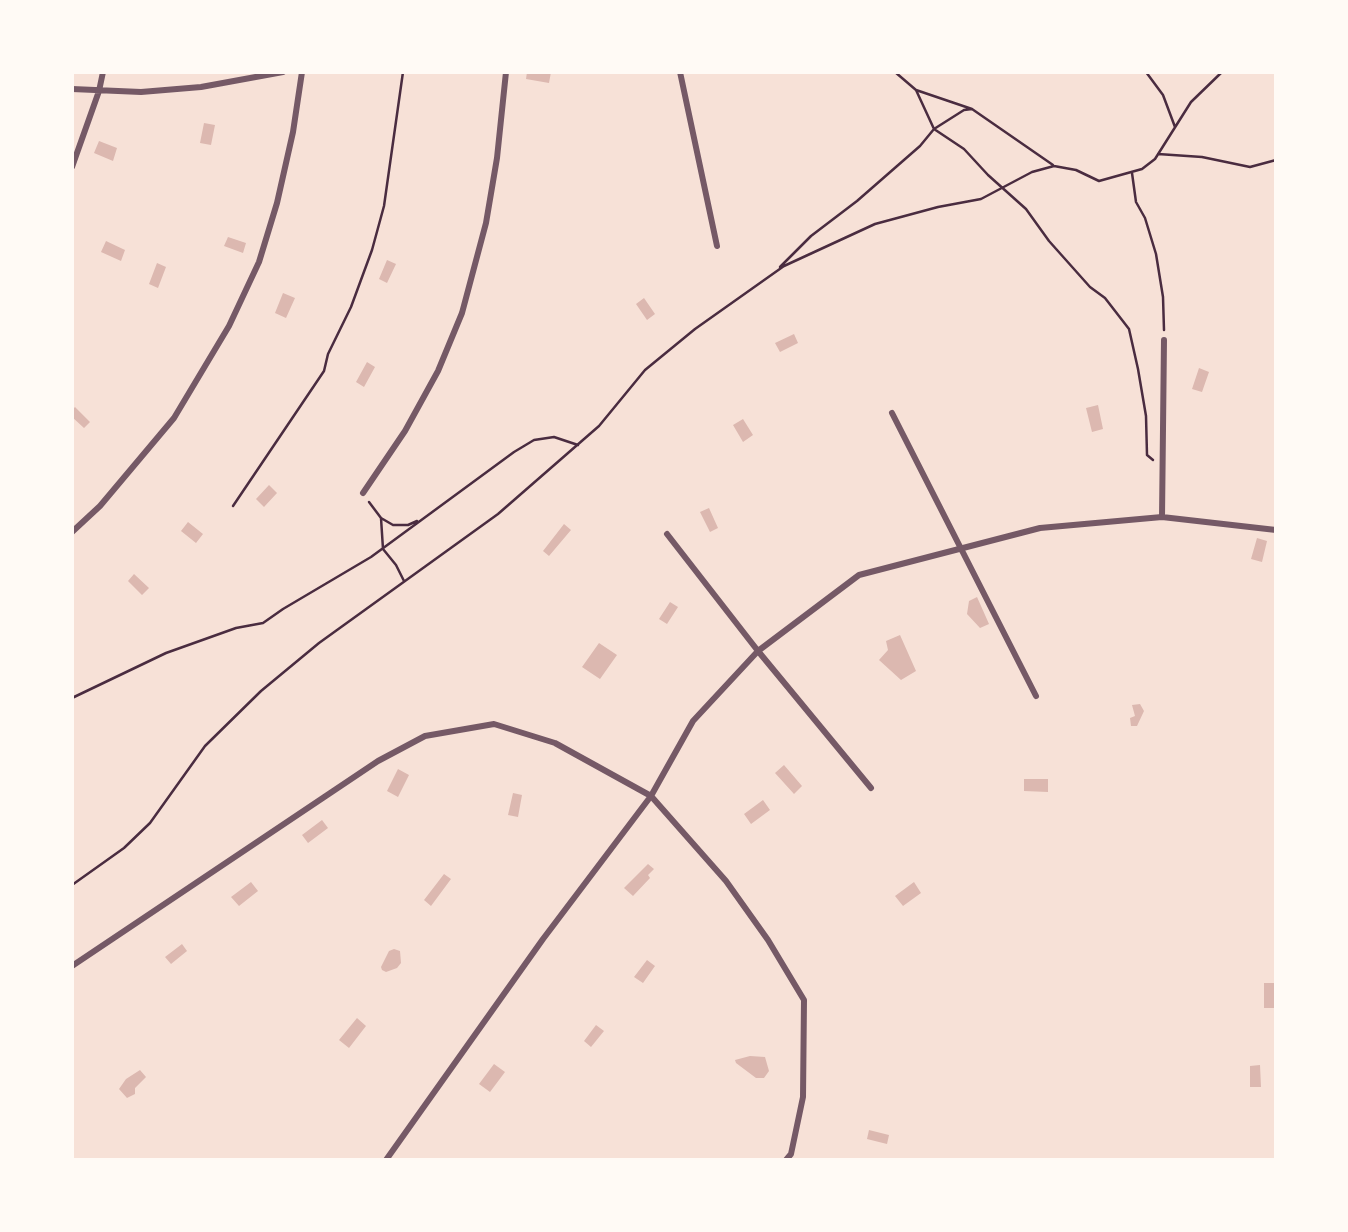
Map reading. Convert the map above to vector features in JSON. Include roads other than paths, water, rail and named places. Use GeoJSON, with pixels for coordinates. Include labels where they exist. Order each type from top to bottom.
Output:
{"type":"FeatureCollection","features":[{"type":"Feature","properties":{"kind":"street"},"geometry":{"type":"LineString","coordinates":[[72,167],[103,72]]}},
{"type":"Feature","properties":{"kind":"street"},"geometry":{"type":"LineString","coordinates":[[72,89],[141,92],[201,87],[283,72]]}},
{"type":"Feature","properties":{"kind":"street"},"geometry":{"type":"LineString","coordinates":[[72,533],[116,488],[174,418],[229,326],[258,262],[277,203],[293,132],[302,72]]}},
{"type":"Feature","properties":{"kind":"street"},"geometry":{"type":"LineString","coordinates":[[363,493],[405,431],[438,371],[462,313],[486,223],[506,72]]}},
{"type":"Feature","properties":{"kind":"street"},"geometry":{"type":"LineString","coordinates":[[680,72],[717,246]]}},
{"type":"Feature","properties":{"kind":"street"},"geometry":{"type":"LineString","coordinates":[[1162,517],[1164,340]]}},
{"type":"Feature","properties":{"kind":"street"},"geometry":{"type":"LineString","coordinates":[[892,413],[1037,696]]}},
{"type":"Feature","properties":{"kind":"street"},"geometry":{"type":"LineString","coordinates":[[386,1160],[543,939],[651,796],[693,721],[758,651],[859,575],[1040,528],[1162,517],[1276,530]]}},
{"type":"Feature","properties":{"kind":"street"},"geometry":{"type":"LineString","coordinates":[[667,534],[758,651],[872,788]]}},
{"type":"Feature","properties":{"kind":"street"},"geometry":{"type":"LineString","coordinates":[[72,966],[378,761],[425,736],[494,724],[555,743],[651,796],[726,881],[768,940],[804,1000],[803,1097],[791,1154],[786,1160]]}}]}
